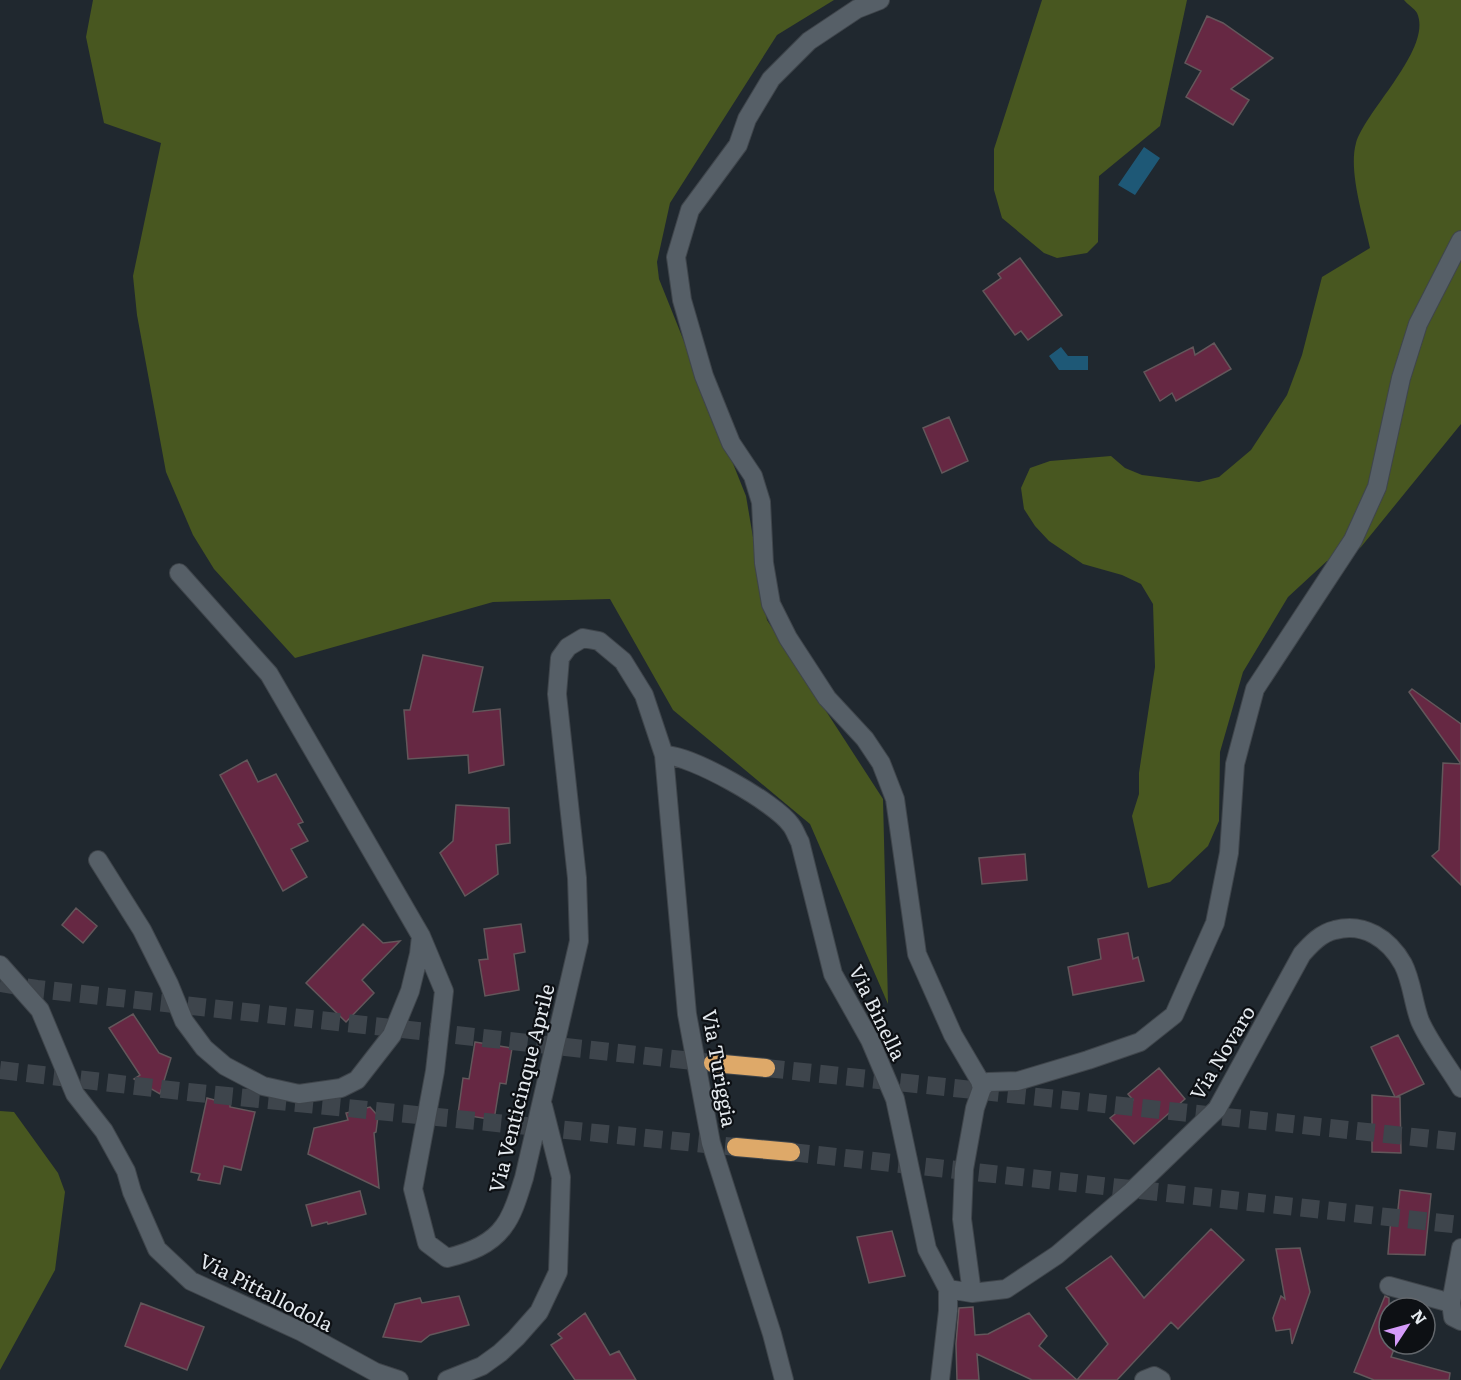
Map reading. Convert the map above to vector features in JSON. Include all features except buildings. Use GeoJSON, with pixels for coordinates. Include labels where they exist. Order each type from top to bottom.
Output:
{"type":"FeatureCollection","features":[{"type":"Feature","properties":{"kind":"highway"},"geometry":{"type":"LineString","coordinates":[[713,1063],[766,1068]]}},
{"type":"Feature","properties":{"kind":"highway"},"geometry":{"type":"LineString","coordinates":[[736,1147],[791,1152]]}},
{"type":"Feature","properties":{"kind":"street"},"geometry":{"type":"LineString","coordinates":[[880,0],[857,9],[809,41],[771,79],[747,118],[738,145],[690,210],[676,257],[682,300],[704,376],[731,444],[753,476],[761,502],[764,563],[771,604],[788,638],[827,698],[865,739],[881,763],[894,800],[917,954],[953,1035],[980,1081],[982,1089]]}},
{"type":"Feature","properties":{"kind":"street"},"geometry":{"type":"LineString","coordinates":[[972,1293],[962,1219],[964,1168],[975,1108],[982,1089],[988,1082],[1017,1081],[1140,1042],[1174,1015],[1215,923],[1229,853],[1235,764],[1255,689],[1353,540],[1377,487],[1401,378],[1418,324],[1461,240]]}},
{"type":"Feature","properties":{"kind":"street","name":"Via Venticinque Aprile"},"geometry":{"type":"LineString","coordinates":[[179,573],[269,674],[421,936],[444,990],[435,1071],[413,1189],[427,1243],[447,1258],[468,1253],[486,1243],[504,1227],[525,1178],[579,941],[577,878],[557,694],[560,658],[567,646],[583,638],[599,641],[622,661],[644,695],[664,755]]}},
{"type":"Feature","properties":{"kind":"street","name":"Via Binella"},"geometry":{"type":"LineString","coordinates":[[664,755],[674,755],[714,771],[774,809],[791,824],[800,842],[833,974],[870,1040],[895,1099],[927,1249],[948,1289]]}},
{"type":"Feature","properties":{"kind":"street","name":"Via Turiggia"},"geometry":{"type":"LineString","coordinates":[[664,755],[687,1014],[711,1143],[772,1334],[784,1380]]}},
{"type":"Feature","properties":{"kind":"street"},"geometry":{"type":"LineString","coordinates":[[98,860],[142,930],[169,984],[184,1021],[204,1048],[225,1066],[263,1086],[299,1094],[340,1088],[357,1080],[392,1035],[410,991],[421,936]]}},
{"type":"Feature","properties":{"kind":"street","name":"Via Novaro"},"geometry":{"type":"LineString","coordinates":[[948,1289],[972,1293],[1006,1289],[1057,1255],[1132,1191],[1218,1109],[1302,954],[1316,940],[1334,930],[1352,928],[1372,932],[1388,943],[1404,965],[1420,1022],[1461,1088]]}},
{"type":"Feature","properties":{"kind":"street","name":"Via Pittallodola"},"geometry":{"type":"LineString","coordinates":[[0,965],[40,1010],[75,1095],[104,1131],[126,1171],[132,1192],[157,1249],[191,1281],[302,1332],[375,1372],[399,1380]]}},
{"type":"Feature","properties":{"kind":"street"},"geometry":{"type":"LineString","coordinates":[[447,1380],[482,1366],[516,1338],[539,1312],[558,1272],[561,1177],[542,1105]]}},
{"type":"Feature","properties":{"kind":"street"},"geometry":{"type":"LineString","coordinates":[[1461,1248],[1451,1303],[1453,1317],[1461,1321]]}},
{"type":"Feature","properties":{"kind":"street"},"geometry":{"type":"LineString","coordinates":[[1389,1286],[1451,1303]]}},
{"type":"Feature","properties":{"kind":"street"},"geometry":{"type":"LineString","coordinates":[[940,1380],[948,1311],[948,1289]]}},
{"type":"Feature","properties":{"kind":"street"},"geometry":{"type":"LineString","coordinates":[[1144,1380],[1154,1376],[1161,1380]]}},
{"type":"Feature","properties":{"kind":"green space"},"geometry":{"type":"Polygon","coordinates":[[[93,0],[834,0],[777,35],[670,203],[657,262],[659,279],[746,496],[767,620],[883,799],[888,1004],[810,824],[673,710],[610,599],[493,602],[295,658],[214,569],[193,535],[166,472],[137,315],[133,276],[161,143],[104,123],[86,37],[93,0]]]}},
{"type":"Feature","properties":{"kind":"green space"},"geometry":{"type":"Polygon","coordinates":[[[1042,0],[1187,0],[1160,126],[1099,176],[1098,242],[1087,253],[1057,258],[1044,253],[1002,218],[994,190],[994,149],[1042,0]]]}},
{"type":"Feature","properties":{"kind":"green space"},"geometry":{"type":"Polygon","coordinates":[[[1404,0],[1461,0],[1461,424],[1361,547],[1346,559],[1327,561],[1288,597],[1243,672],[1220,752],[1219,821],[1208,846],[1170,882],[1148,888],[1132,816],[1139,794],[1139,773],[1155,667],[1153,604],[1141,584],[1122,575],[1083,564],[1049,541],[1024,509],[1021,488],[1030,468],[1050,461],[1111,456],[1125,468],[1142,475],[1199,482],[1219,477],[1251,450],[1287,395],[1302,355],[1322,277],[1370,248],[1355,181],[1354,155],[1362,129],[1396,79],[1416,43],[1419,27],[1417,13],[1404,0]]]}},
{"type":"Feature","properties":{"kind":"green space"},"geometry":{"type":"Polygon","coordinates":[[[0,1111],[14,1112],[58,1173],[65,1192],[55,1270],[0,1370],[0,1111]]]}},
{"type":"Feature","properties":{"kind":"water"},"geometry":{"type":"Polygon","coordinates":[[[1144,147],[1160,158],[1135,195],[1118,185],[1144,147]]]}},
{"type":"Feature","properties":{"kind":"water"},"geometry":{"type":"Polygon","coordinates":[[[1061,347],[1068,356],[1088,356],[1088,370],[1059,370],[1049,356],[1061,347]]]}},
{"type":"Feature","properties":{"kind":"tunnel"},"geometry":{"type":"LineString","coordinates":[[0,983],[37,989],[711,1063]]}},
{"type":"Feature","properties":{"kind":"tunnel"},"geometry":{"type":"LineString","coordinates":[[766,1068],[1461,1142]]}},
{"type":"Feature","properties":{"kind":"tunnel"},"geometry":{"type":"LineString","coordinates":[[0,1070],[188,1092],[736,1147]]}},
{"type":"Feature","properties":{"kind":"tunnel"},"geometry":{"type":"LineString","coordinates":[[791,1152],[1461,1225]]}}]}
